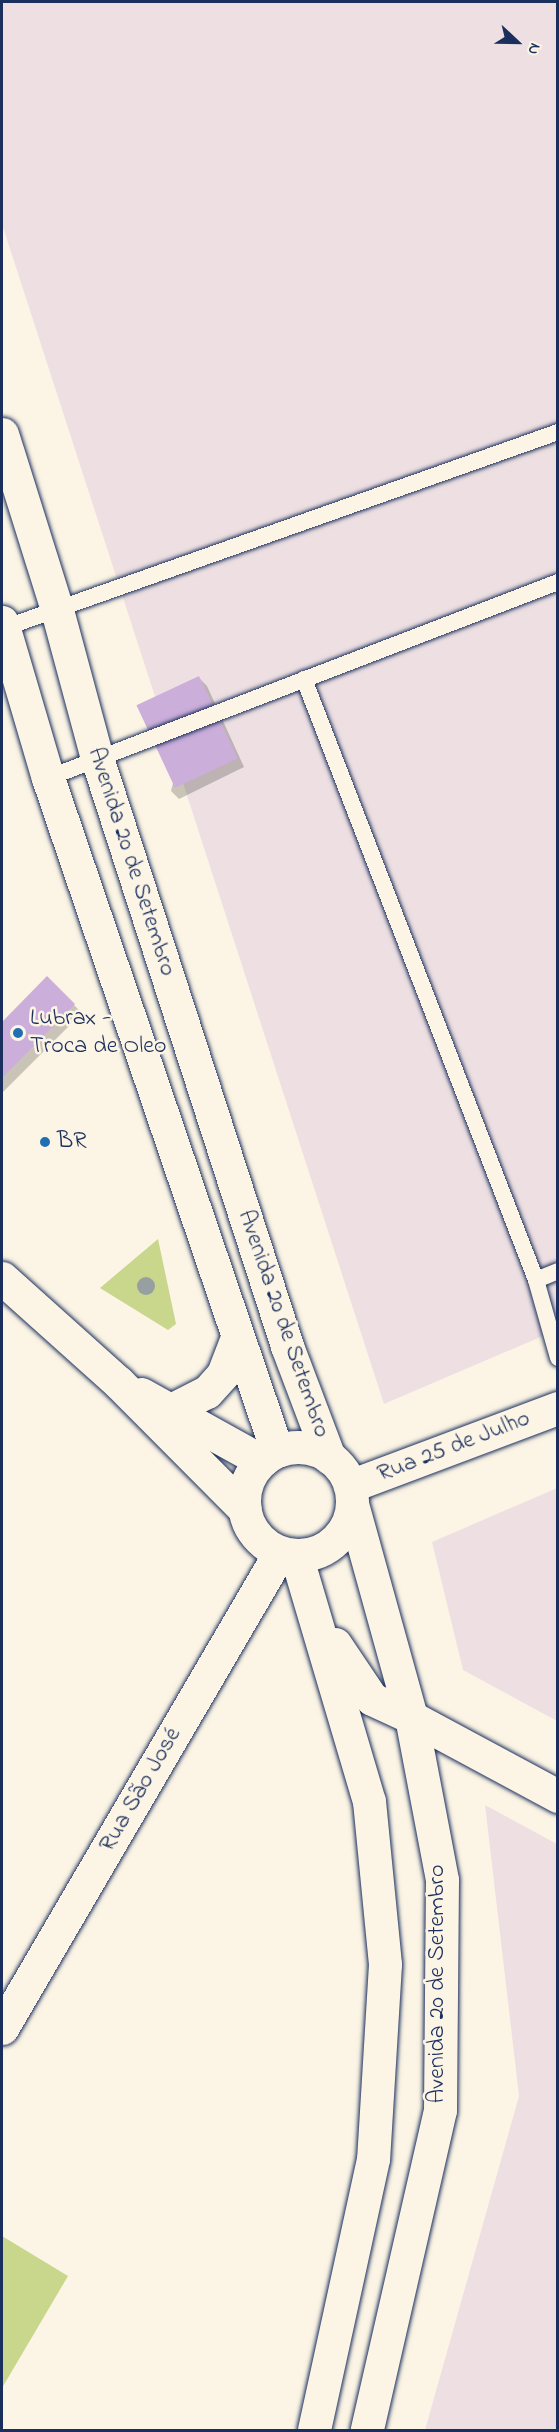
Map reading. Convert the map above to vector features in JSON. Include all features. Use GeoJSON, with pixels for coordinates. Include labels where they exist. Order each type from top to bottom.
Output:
{"type":"FeatureCollection","features":[{"type":"Feature","properties":{"kind":"main road","name":"Avenida 20 de Setembro"},"geometry":{"type":"LineString","coordinates":[[2,434],[57,610],[97,758],[287,1346],[329,1457]]}},
{"type":"Feature","properties":{"kind":"main road","name":"Avenida 20 de Setembro"},"geometry":{"type":"LineString","coordinates":[[3,625],[48,778],[237,1337],[270,1456]]}},
{"type":"Feature","properties":{"kind":"main road"},"geometry":{"type":"LineString","coordinates":[[2,1278],[118,1382],[245,1510],[253,1530],[288,1554],[311,1603],[372,1699],[411,1717],[558,1796]]}},
{"type":"Feature","properties":{"kind":"main road"},"geometry":{"type":"LineString","coordinates":[[172,1409],[207,1392],[223,1374],[237,1337]]}},
{"type":"Feature","properties":{"kind":"main road"},"geometry":{"type":"LineString","coordinates":[[118,1382],[270,1456]]}},
{"type":"Feature","properties":{"kind":"main road","name":"Rua 25 de Julho"},"geometry":{"type":"LineString","coordinates":[[351,1495],[558,1408]]}},
{"type":"Feature","properties":{"kind":"main road"},"geometry":{"type":"LineString","coordinates":[[245,1510],[251,1475],[270,1456],[295,1447],[329,1457],[351,1495],[349,1520],[334,1540],[313,1554],[288,1554]]}},
{"type":"Feature","properties":{"kind":"main road","name":"Avenida 20 de Setembro"},"geometry":{"type":"LineString","coordinates":[[351,1495],[411,1717],[442,1880],[440,2110],[367,2430]]}},
{"type":"Feature","properties":{"kind":"main road","name":"Rua São José"},"geometry":{"type":"LineString","coordinates":[[2,2028],[288,1554]]}},
{"type":"Feature","properties":{"kind":"main road"},"geometry":{"type":"LineString","coordinates":[[311,1603],[369,1801],[385,1964],[373,2159],[314,2430]]}},
{"type":"Feature","properties":{"kind":"lane"},"geometry":{"type":"LineString","coordinates":[[3,625],[57,610],[558,432]]}},
{"type":"Feature","properties":{"kind":"lane"},"geometry":{"type":"LineString","coordinates":[[48,778],[558,582]]}},
{"type":"Feature","properties":{"kind":"lane"},"geometry":{"type":"LineString","coordinates":[[304,679],[536,1280],[558,1358]]}},
{"type":"Feature","properties":{"kind":"lane"},"geometry":{"type":"LineString","coordinates":[[536,1280],[558,1271]]}},
{"type":"Feature","properties":{"kind":"shaded area"},"geometry":{"type":"Polygon","coordinates":[[[2,2],[557,2],[557,1330],[384,1404],[2,224],[2,2]]]}},
{"type":"Feature","properties":{"kind":"shaded area"},"geometry":{"type":"Polygon","coordinates":[[[557,1488],[557,1721],[463,1670],[432,1542],[557,1488]]]}},
{"type":"Feature","properties":{"kind":"shaded area"},"geometry":{"type":"Polygon","coordinates":[[[485,1805],[557,1844],[557,2430],[425,2430],[519,2096],[485,1805]]]}},
{"type":"Feature","properties":{"kind":"green space"},"geometry":{"type":"Polygon","coordinates":[[[158,1239],[176,1324],[168,1330],[100,1288],[158,1239]]]}},
{"type":"Feature","properties":{"kind":"green space"},"geometry":{"type":"Polygon","coordinates":[[[2,2236],[68,2276],[2,2388],[2,2236]]]}},
{"type":"Feature","properties":{"kind":"building"},"geometry":{"type":"Polygon","coordinates":[[[199,676],[237,758],[175,788],[136,705],[199,676]]]}},
{"type":"Feature","properties":{"kind":"building"},"geometry":{"type":"Polygon","coordinates":[[[47,976],[75,1004],[2,1078],[2,1022],[47,976]]]}},
{"type":"Feature","properties":{"kind":"place","name":"Lubrax - Troca de Oleo"},"geometry":{"type":"Point","coordinates":[18,1033]}},
{"type":"Feature","properties":{"kind":"place","name":"BR"},"geometry":{"type":"Point","coordinates":[45,1142]}}]}
